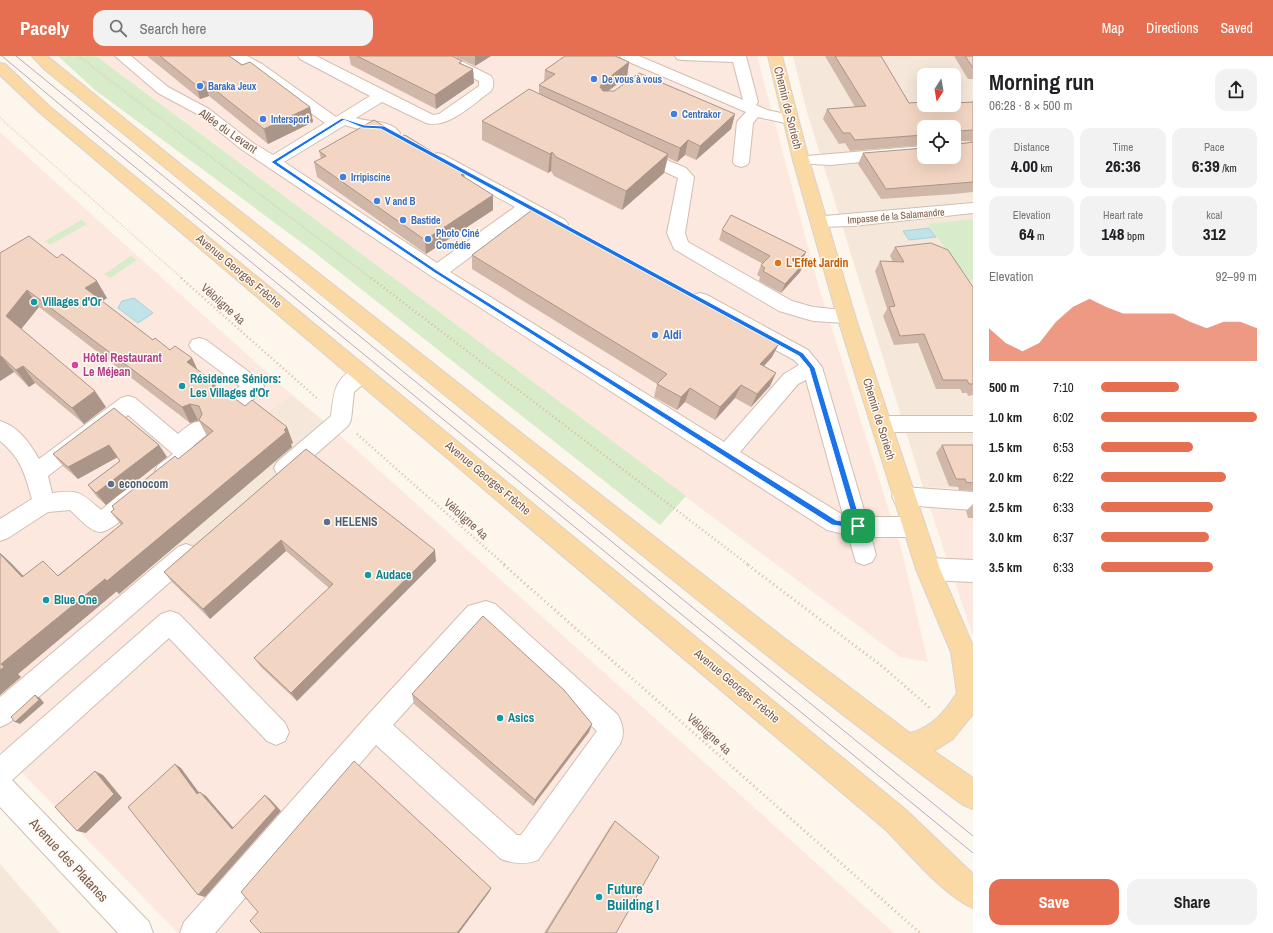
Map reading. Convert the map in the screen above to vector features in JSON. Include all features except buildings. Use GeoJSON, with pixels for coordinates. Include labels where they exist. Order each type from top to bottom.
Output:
{"type":"FeatureCollection","features":[{"type":"Feature","properties":{"kind":"main road"},"geometry":{"type":"LineString","coordinates":[[39,56],[49,66],[268,244],[692,580],[906,748],[973,795]]}},
{"type":"Feature","properties":{"kind":"main road","name":"Chemin de Soriech"},"geometry":{"type":"LineString","coordinates":[[775,56],[801,160],[846,316],[882,424],[913,527],[928,569],[963,652],[971,697],[951,725],[929,741],[906,748]]}},
{"type":"Feature","properties":{"kind":"main road","name":"Avenue Georges Frêche"},"geometry":{"type":"LineString","coordinates":[[0,67],[44,109],[896,820],[945,869],[973,893]]}},
{"type":"Feature","properties":{"kind":"street","name":"Allée du Levant"},"geometry":{"type":"LineString","coordinates":[[122,56],[163,90],[204,112],[247,146],[437,272],[835,523],[858,526],[913,527]]}},
{"type":"Feature","properties":{"kind":"street"},"geometry":{"type":"LineString","coordinates":[[237,56],[257,67],[340,121],[363,126],[382,127],[576,234]]}},
{"type":"Feature","properties":{"kind":"street"},"geometry":{"type":"LineString","coordinates":[[306,56],[381,96],[431,120],[444,117],[486,88],[486,79],[440,56]]}},
{"type":"Feature","properties":{"kind":"street"},"geometry":{"type":"LineString","coordinates":[[682,56],[739,57],[751,102],[751,108],[739,119],[741,162]]}},
{"type":"Feature","properties":{"kind":"street"},"geometry":{"type":"LineString","coordinates":[[622,59],[751,108],[763,114],[790,119]]}},
{"type":"Feature","properties":{"kind":"street"},"geometry":{"type":"LineString","coordinates":[[649,69],[672,90]]}},
{"type":"Feature","properties":{"kind":"street"},"geometry":{"type":"LineString","coordinates":[[273,162],[381,96]]}},
{"type":"Feature","properties":{"kind":"street"},"geometry":{"type":"LineString","coordinates":[[624,146],[680,172],[686,177],[676,233],[680,245],[786,306],[813,314],[846,316]]}},
{"type":"Feature","properties":{"kind":"street"},"geometry":{"type":"LineString","coordinates":[[801,160],[830,160],[917,152]]}},
{"type":"Feature","properties":{"kind":"street"},"geometry":{"type":"LineString","coordinates":[[437,272],[527,207]]}},
{"type":"Feature","properties":{"kind":"street","name":"Impasse de la Salamandre"},"geometry":{"type":"LineString","coordinates":[[819,220],[853,220],[973,208]]}},
{"type":"Feature","properties":{"kind":"street"},"geometry":{"type":"LineString","coordinates":[[682,290],[801,355],[812,368],[858,526],[864,555]]}},
{"type":"Feature","properties":{"kind":"street"},"geometry":{"type":"LineString","coordinates":[[199,345],[254,386],[230,405]]}},
{"type":"Feature","properties":{"kind":"street"},"geometry":{"type":"LineString","coordinates":[[726,454],[791,379],[812,368]]}},
{"type":"Feature","properties":{"kind":"street"},"geometry":{"type":"LineString","coordinates":[[269,482],[341,420],[344,389],[362,374]]}},
{"type":"Feature","properties":{"kind":"street"},"geometry":{"type":"LineString","coordinates":[[0,531],[44,503],[74,500],[101,523],[188,454],[128,404],[36,473]]}},
{"type":"Feature","properties":{"kind":"street"},"geometry":{"type":"LineString","coordinates":[[882,424],[973,424]]}},
{"type":"Feature","properties":{"kind":"street"},"geometry":{"type":"LineString","coordinates":[[0,429],[20,445],[36,473],[44,503]]}},
{"type":"Feature","properties":{"kind":"street"},"geometry":{"type":"LineString","coordinates":[[178,446],[199,429]]}},
{"type":"Feature","properties":{"kind":"street"},"geometry":{"type":"LineString","coordinates":[[903,496],[973,501]]}},
{"type":"Feature","properties":{"kind":"street"},"geometry":{"type":"LineString","coordinates":[[0,714],[203,539]]}},
{"type":"Feature","properties":{"kind":"street"},"geometry":{"type":"LineString","coordinates":[[928,569],[973,571]]}},
{"type":"Feature","properties":{"kind":"street"},"geometry":{"type":"LineString","coordinates":[[195,933],[375,726],[478,614],[486,612],[609,724],[611,734],[528,850],[511,849],[375,726]]}},
{"type":"Feature","properties":{"kind":"street"},"geometry":{"type":"LineString","coordinates":[[0,773],[170,622],[276,732]]}},
{"type":"Feature","properties":{"kind":"street","name":"Avenue des Platanes"},"geometry":{"type":"LineString","coordinates":[[0,787],[138,933]]}},
{"type":"Feature","properties":{"kind":"path"},"geometry":{"type":"LineString","coordinates":[[78,56],[883,667],[951,725]]}},
{"type":"Feature","properties":{"kind":"path","name":"Véloligne 4a"},"geometry":{"type":"LineString","coordinates":[[0,118],[920,933]]}},
{"type":"Feature","properties":{"kind":"shaded area"},"geometry":{"type":"Polygon","coordinates":[[[96,56],[757,56],[818,284],[902,552],[928,662],[900,657],[96,56]]]}},
{"type":"Feature","properties":{"kind":"shaded area"},"geometry":{"type":"Polygon","coordinates":[[[793,56],[973,56],[973,489],[923,487],[807,112],[793,56]]]}},
{"type":"Feature","properties":{"kind":"shaded area"},"geometry":{"type":"Polygon","coordinates":[[[0,132],[291,394],[140,511],[188,555],[332,428],[894,933],[178,933],[0,750],[0,132]]]}},
{"type":"Feature","properties":{"kind":"shaded area"},"geometry":{"type":"Polygon","coordinates":[[[291,394],[332,428],[188,555],[140,511],[291,394]]]}},
{"type":"Feature","properties":{"kind":"shaded area"},"geometry":{"type":"Polygon","coordinates":[[[923,487],[973,489],[973,636],[923,487]]]}},
{"type":"Feature","properties":{"kind":"shaded area"},"geometry":{"type":"Polygon","coordinates":[[[0,864],[60,933],[0,933],[0,864]]]}},
{"type":"Feature","properties":{"kind":"green space"},"geometry":{"type":"Polygon","coordinates":[[[58,56],[96,56],[686,496],[660,525],[309,248],[95,90],[58,56]]]}},
{"type":"Feature","properties":{"kind":"green space"},"geometry":{"type":"Polygon","coordinates":[[[973,219],[973,280],[968,280],[928,224],[973,219]]]}},
{"type":"Feature","properties":{"kind":"green space"},"geometry":{"type":"Polygon","coordinates":[[[81,220],[87,224],[50,245],[45,241],[81,220]]]}},
{"type":"Feature","properties":{"kind":"green space"},"geometry":{"type":"Polygon","coordinates":[[[131,256],[137,260],[110,278],[104,274],[131,256]]]}},
{"type":"Feature","properties":{"kind":"water"},"geometry":{"type":"Polygon","coordinates":[[[929,228],[936,237],[909,240],[903,231],[929,228]]]}},
{"type":"Feature","properties":{"kind":"water"},"geometry":{"type":"Polygon","coordinates":[[[134,298],[153,313],[138,323],[118,308],[122,301],[134,298]]]}},
{"type":"Feature","properties":{"kind":"tram line"},"geometry":{"type":"LineString","coordinates":[[2,56],[113,149],[973,853]]}},
{"type":"Feature","properties":{"kind":"tram line"},"geometry":{"type":"LineString","coordinates":[[16,56],[973,836]]}},
{"type":"Feature","properties":{"kind":"place","name":"De vous à vous"},"geometry":{"type":"Point","coordinates":[594,79]}},
{"type":"Feature","properties":{"kind":"place","name":"Baraka Jeux"},"geometry":{"type":"Point","coordinates":[200,86]}},
{"type":"Feature","properties":{"kind":"place","name":"Centrakor"},"geometry":{"type":"Point","coordinates":[674,114]}},
{"type":"Feature","properties":{"kind":"place","name":"Intersport"},"geometry":{"type":"Point","coordinates":[263,119]}},
{"type":"Feature","properties":{"kind":"place","name":"Irripiscine"},"geometry":{"type":"Point","coordinates":[343,177]}},
{"type":"Feature","properties":{"kind":"place","name":"V and B"},"geometry":{"type":"Point","coordinates":[377,201]}},
{"type":"Feature","properties":{"kind":"place","name":"Bastide"},"geometry":{"type":"Point","coordinates":[403,220]}},
{"type":"Feature","properties":{"kind":"place","name":"Photo Ciné Comédie"},"geometry":{"type":"Point","coordinates":[428,239]}},
{"type":"Feature","properties":{"kind":"place","name":"L'Effet Jardin"},"geometry":{"type":"Point","coordinates":[778,263]}},
{"type":"Feature","properties":{"kind":"place","name":"Villages d'Or"},"geometry":{"type":"Point","coordinates":[34,302]}},
{"type":"Feature","properties":{"kind":"place","name":"Aldi"},"geometry":{"type":"Point","coordinates":[655,335]}},
{"type":"Feature","properties":{"kind":"place","name":"Hôtel Restaurant Le Méjean"},"geometry":{"type":"Point","coordinates":[75,365]}},
{"type":"Feature","properties":{"kind":"place","name":"Résidence Séniors: Les Villages d'Or"},"geometry":{"type":"Point","coordinates":[182,386]}},
{"type":"Feature","properties":{"kind":"place","name":"econocom"},"geometry":{"type":"Point","coordinates":[111,484]}},
{"type":"Feature","properties":{"kind":"place","name":"HELENIS"},"geometry":{"type":"Point","coordinates":[327,522]}},
{"type":"Feature","properties":{"kind":"place","name":"Audace"},"geometry":{"type":"Point","coordinates":[368,575]}},
{"type":"Feature","properties":{"kind":"place","name":"Blue One"},"geometry":{"type":"Point","coordinates":[46,600]}},
{"type":"Feature","properties":{"kind":"place","name":"Asics"},"geometry":{"type":"Point","coordinates":[500,718]}},
{"type":"Feature","properties":{"kind":"place","name":"Future Building I"},"geometry":{"type":"Point","coordinates":[599,897]}},
{"type":"Feature","properties":{"kind":"route"},"geometry":{"type":"LineString","coordinates":[[344,119],[363,126],[382,127],[801,355],[812,368],[858,526],[835,523],[437,272],[273,162],[344,119]]}}]}
